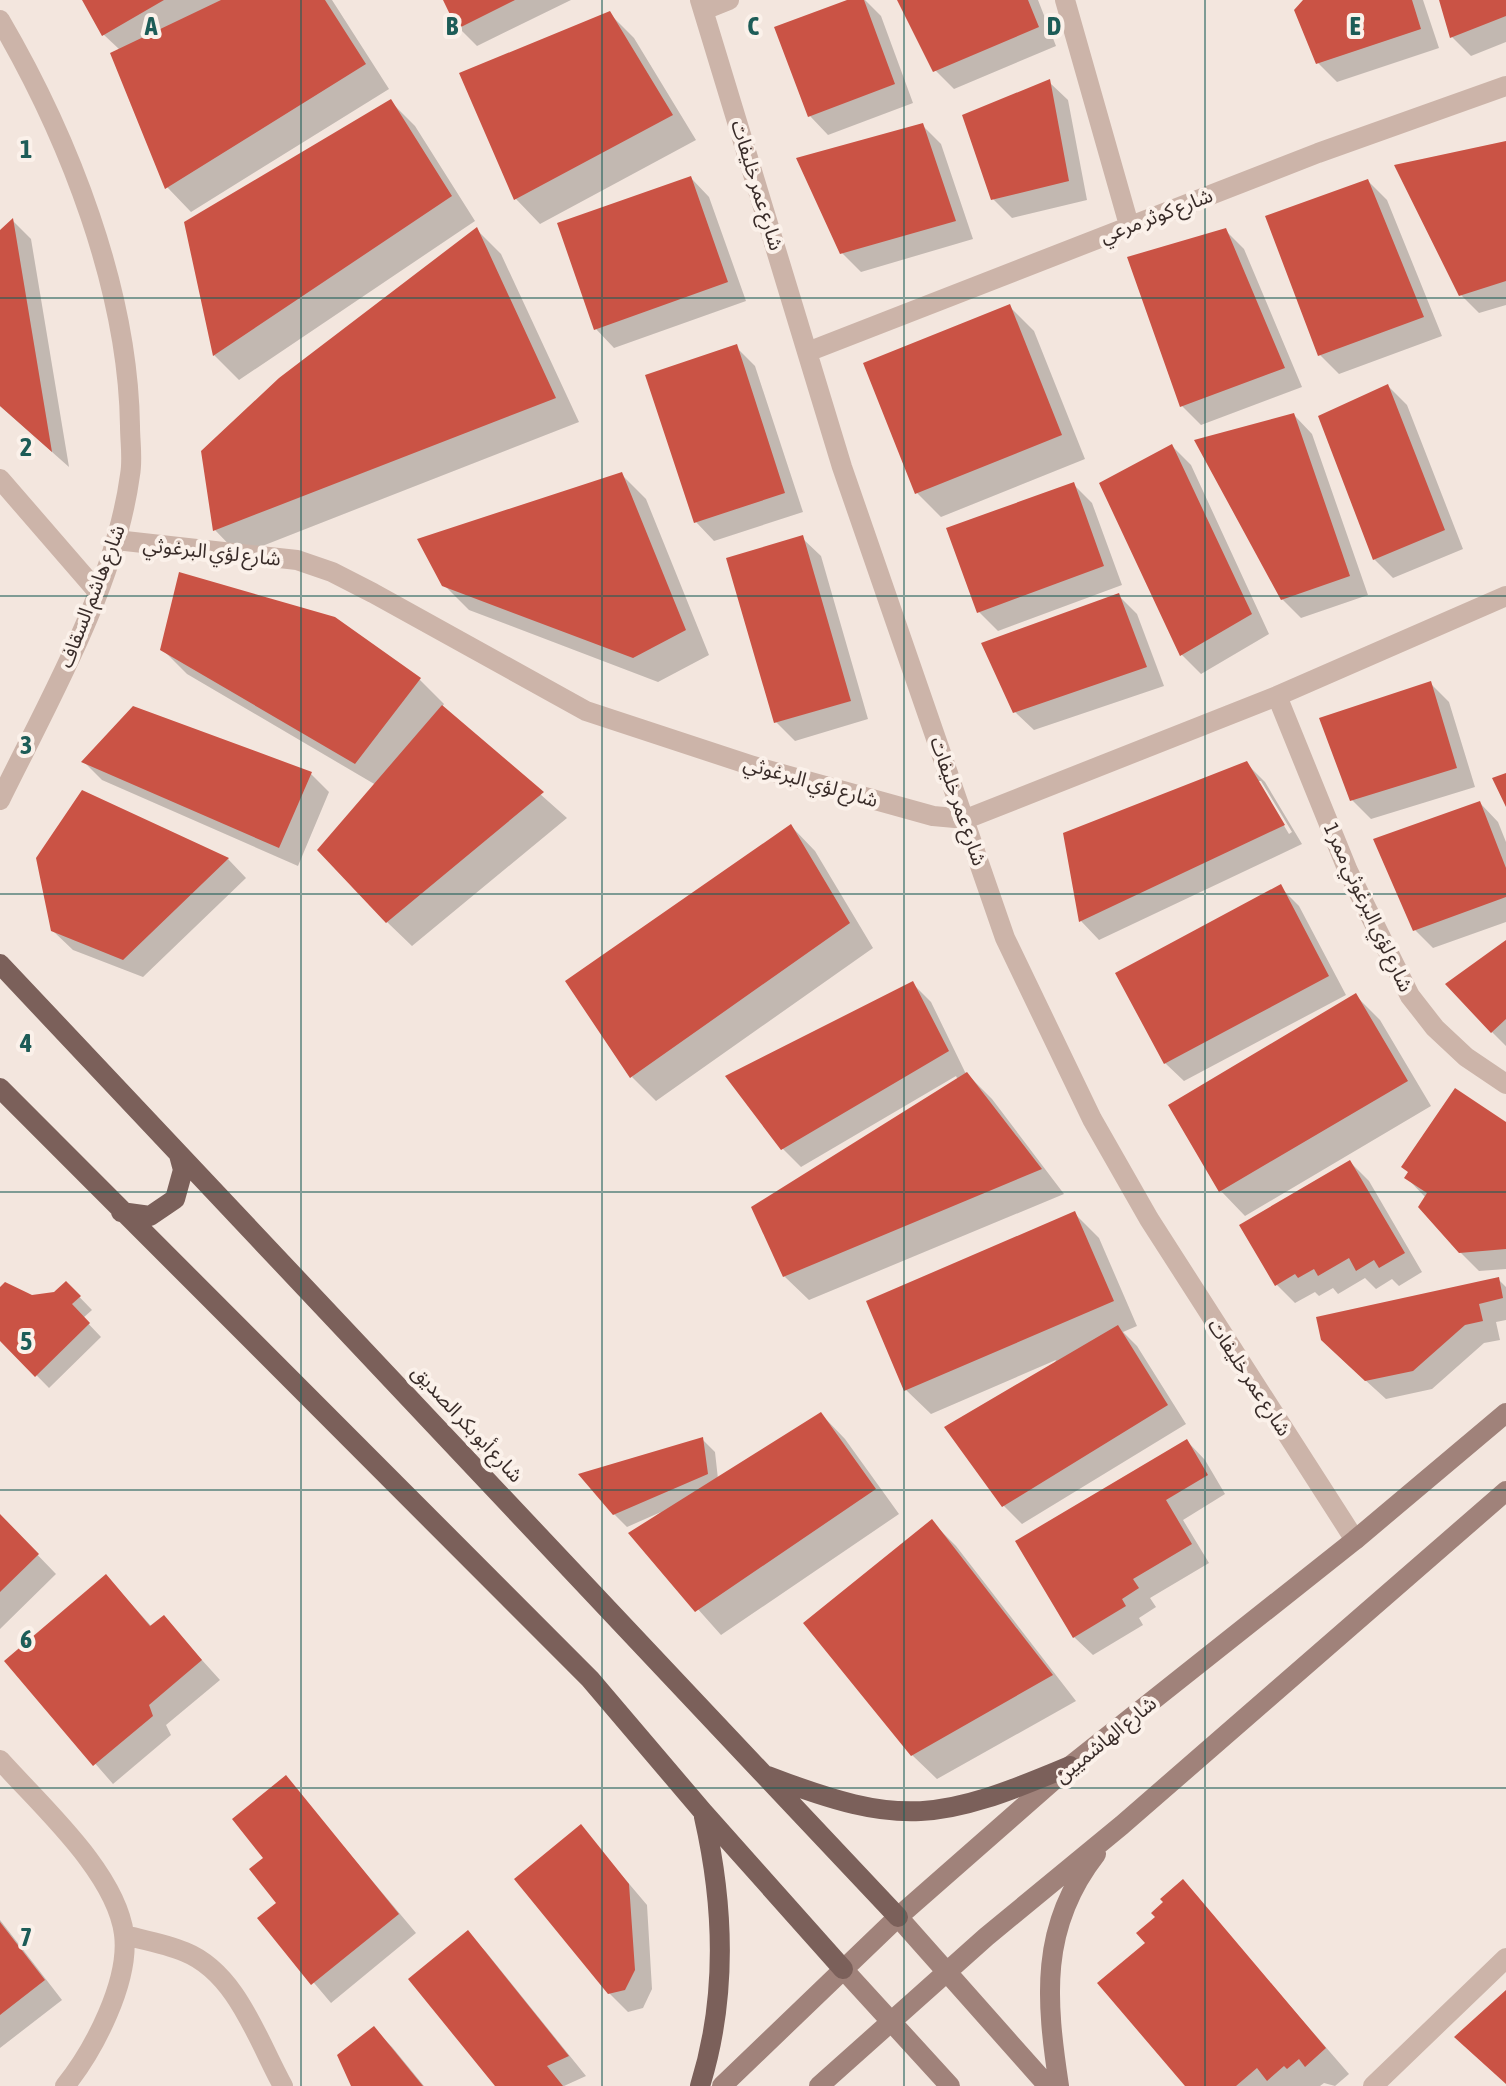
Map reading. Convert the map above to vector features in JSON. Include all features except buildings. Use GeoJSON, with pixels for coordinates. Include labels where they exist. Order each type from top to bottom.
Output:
{"type":"FeatureCollection","features":[{"type":"Feature","properties":{"kind":"main road","name":"شارع أبو بكر الصديق"},"geometry":{"type":"LineString","coordinates":[[0,964],[458,1446],[898,1917]]}},
{"type":"Feature","properties":{"kind":"main road"},"geometry":{"type":"LineString","coordinates":[[0,1088],[590,1679],[704,1813],[950,2086]]}},
{"type":"Feature","properties":{"kind":"main road"},"geometry":{"type":"LineString","coordinates":[[121,1212],[150,1216],[175,1199],[183,1170],[179,1155]]}},
{"type":"Feature","properties":{"kind":"main road","name":"شارع الهاشميين"},"geometry":{"type":"LineString","coordinates":[[722,2086],[898,1917],[1070,1766],[1355,1540],[1506,1413]]}},
{"type":"Feature","properties":{"kind":"main road"},"geometry":{"type":"LineString","coordinates":[[819,2086],[890,2020],[1122,1825],[1506,1491]]}},
{"type":"Feature","properties":{"kind":"main road"},"geometry":{"type":"LineString","coordinates":[[763,1773],[842,1804],[909,1812],[968,1805],[1070,1766]]}},
{"type":"Feature","properties":{"kind":"main road"},"geometry":{"type":"LineString","coordinates":[[700,2086],[713,2030],[720,1940],[716,1875],[704,1813]]}},
{"type":"Feature","properties":{"kind":"main road"},"geometry":{"type":"LineString","coordinates":[[1059,2086],[1048,1989],[1056,1933],[1072,1894],[1094,1857],[1122,1825]]}},
{"type":"Feature","properties":{"kind":"main road"},"geometry":{"type":"LineString","coordinates":[[898,1917],[1048,2086]]}},
{"type":"Feature","properties":{"kind":"street"},"geometry":{"type":"LineString","coordinates":[[702,5],[729,0]]}},
{"type":"Feature","properties":{"kind":"street"},"geometry":{"type":"LineString","coordinates":[[1065,0],[1129,225]]}},
{"type":"Feature","properties":{"kind":"street","name":"شارع عمر خليفات"},"geometry":{"type":"LineString","coordinates":[[702,5],[810,351],[842,467],[1005,938],[1092,1119],[1149,1219],[1355,1540]]}},
{"type":"Feature","properties":{"kind":"street","name":"شارع هاشم السقاف"},"geometry":{"type":"LineString","coordinates":[[0,20],[78,183],[100,244],[115,301],[130,387],[131,473],[116,540],[97,591],[0,800]]}},
{"type":"Feature","properties":{"kind":"street","name":"شارع كوثر مرعي"},"geometry":{"type":"LineString","coordinates":[[810,351],[1129,225],[1506,86]]}},
{"type":"Feature","properties":{"kind":"street"},"geometry":{"type":"LineString","coordinates":[[0,479],[97,591]]}},
{"type":"Feature","properties":{"kind":"street","name":"شارع لؤي البرغوثي"},"geometry":{"type":"LineString","coordinates":[[116,540],[297,560],[332,572],[373,593],[586,711],[753,766],[933,816],[966,819],[1277,696],[1506,596]]}},
{"type":"Feature","properties":{"kind":"street","name":"شارع لؤي البرغوثي ممر 1"},"geometry":{"type":"LineString","coordinates":[[1277,696],[1348,871],[1410,996],[1435,1028],[1466,1057],[1506,1084]]}},
{"type":"Feature","properties":{"kind":"street"},"geometry":{"type":"LineString","coordinates":[[0,1760],[71,1839],[97,1873],[113,1901],[124,1935],[117,1991],[100,2033],[65,2086]]}},
{"type":"Feature","properties":{"kind":"street"},"geometry":{"type":"LineString","coordinates":[[124,1935],[187,1952],[216,1972],[248,2019],[283,2086]]}},
{"type":"Feature","properties":{"kind":"street"},"geometry":{"type":"LineString","coordinates":[[1373,2086],[1506,1958]]}}]}
